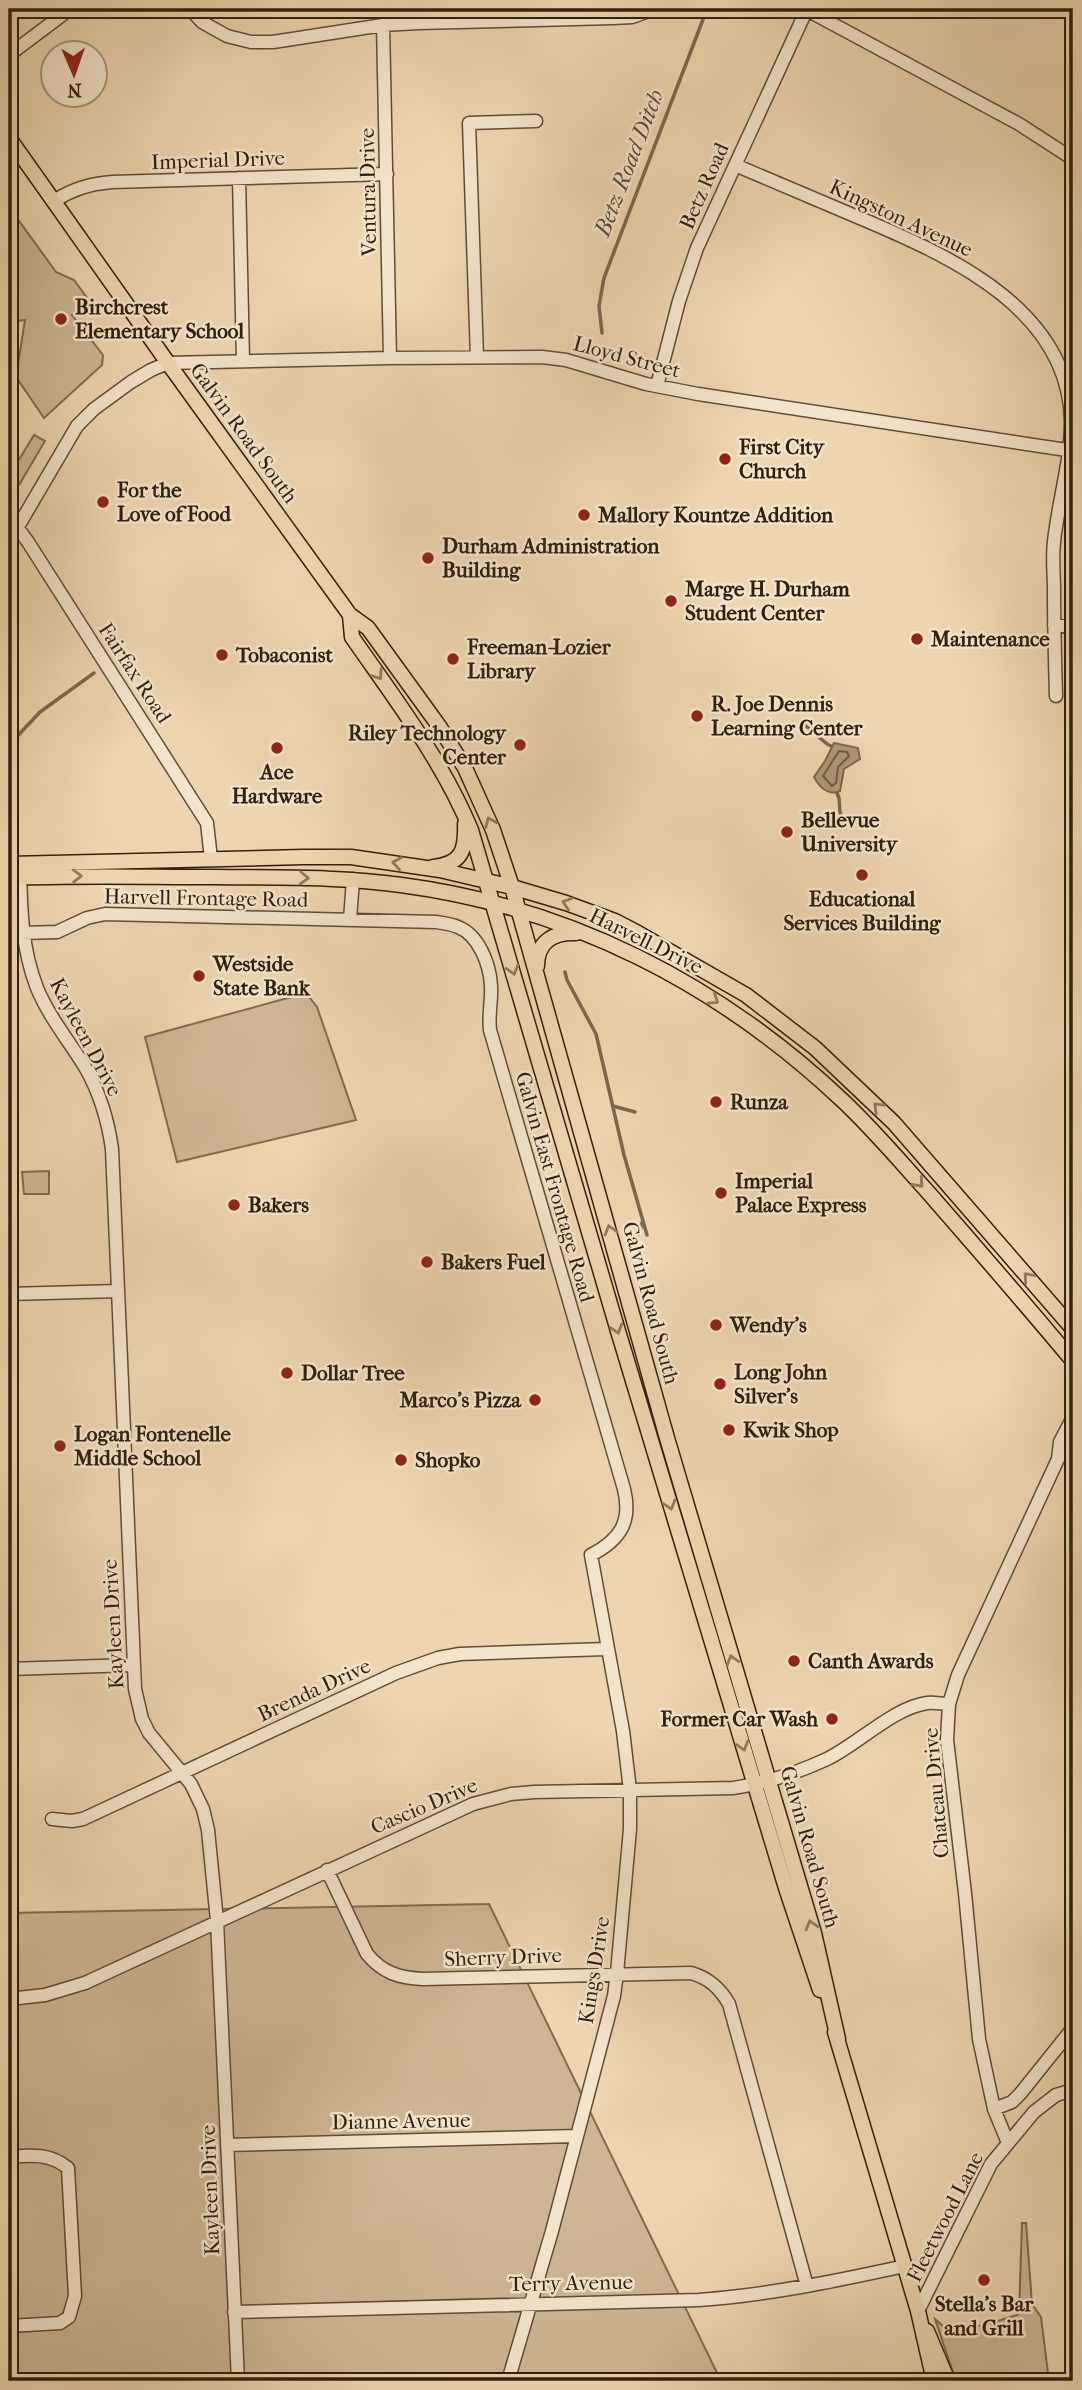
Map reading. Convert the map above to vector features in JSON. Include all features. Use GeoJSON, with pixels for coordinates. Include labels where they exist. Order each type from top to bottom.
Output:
{"type":"FeatureCollection","features":[{"type":"Feature","properties":{"kind":"main road","name":"Galvin Road South"},"geometry":{"type":"LineString","coordinates":[[9,138],[350,615],[368,628],[453,748],[494,830],[667,1437],[762,1783],[802,1941],[838,2039],[918,2311],[934,2381]]}},
{"type":"Feature","properties":{"kind":"main road","name":"Galvin Road South"},"geometry":{"type":"LineString","coordinates":[[350,615],[352,637],[442,769],[465,815],[488,882],[603,1281],[762,1783]]}},
{"type":"Feature","properties":{"kind":"main road"},"geometry":{"type":"LineString","coordinates":[[424,868],[450,864],[462,853],[465,846],[465,815]]}},
{"type":"Feature","properties":{"kind":"main road","name":"Harvell Drive"},"geometry":{"type":"LineString","coordinates":[[14,871],[211,859],[351,858],[424,868],[512,887],[593,912],[638,933],[746,995],[783,1022],[844,1074],[894,1123],[1073,1329]]}},
{"type":"Feature","properties":{"kind":"main road","name":"Harvell Drive"},"geometry":{"type":"LineString","coordinates":[[14,871],[121,876],[353,879],[402,885],[494,904],[590,933],[658,966],[737,1015],[788,1052],[842,1100],[942,1208],[1073,1361]]}},
{"type":"Feature","properties":{"kind":"main road"},"geometry":{"type":"LineString","coordinates":[[537,978],[539,950],[548,939],[565,933],[590,933]]}},
{"type":"Feature","properties":{"kind":"main road","name":"Galvin Road South"},"geometry":{"type":"LineString","coordinates":[[918,2311],[948,2381]]}},
{"type":"Feature","properties":{"kind":"street"},"geometry":{"type":"LineString","coordinates":[[9,55],[70,9]]}},
{"type":"Feature","properties":{"kind":"street"},"geometry":{"type":"LineString","coordinates":[[190,9],[202,22],[227,36],[251,42],[273,43],[383,25],[540,14],[632,17],[654,9]]}},
{"type":"Feature","properties":{"kind":"street"},"geometry":{"type":"LineString","coordinates":[[806,9],[1018,124],[1073,159]]}},
{"type":"Feature","properties":{"kind":"street","name":"Betz Road"},"geometry":{"type":"LineString","coordinates":[[656,386],[679,301],[697,248],[806,9]]}},
{"type":"Feature","properties":{"kind":"street","name":"Ventura Drive"},"geometry":{"type":"LineString","coordinates":[[383,25],[390,358]]}},
{"type":"Feature","properties":{"kind":"street"},"geometry":{"type":"LineString","coordinates":[[477,357],[469,123],[536,121]]}},
{"type":"Feature","properties":{"kind":"street","name":"Kingston Avenue"},"geometry":{"type":"LineString","coordinates":[[735,165],[925,246],[970,272],[1017,307],[1036,327],[1055,356],[1068,389],[1071,420],[1071,451],[1054,544],[1056,696]]}},
{"type":"Feature","properties":{"kind":"street","name":"Imperial Drive"},"geometry":{"type":"LineString","coordinates":[[54,201],[72,190],[96,183],[387,174]]}},
{"type":"Feature","properties":{"kind":"street"},"geometry":{"type":"LineString","coordinates":[[239,178],[243,360]]}},
{"type":"Feature","properties":{"kind":"street","name":"Lloyd Street"},"geometry":{"type":"LineString","coordinates":[[168,363],[542,357],[566,360],[656,386],[1071,451]]}},
{"type":"Feature","properties":{"kind":"street"},"geometry":{"type":"LineString","coordinates":[[9,542],[13,521],[85,417],[131,382],[168,363]]}},
{"type":"Feature","properties":{"kind":"street","name":"Fairfax Road"},"geometry":{"type":"LineString","coordinates":[[13,521],[207,823],[211,859]]}},
{"type":"Feature","properties":{"kind":"street"},"geometry":{"type":"LineString","coordinates":[[1054,625],[1073,627]]}},
{"type":"Feature","properties":{"kind":"street","name":"Kayleen Drive"},"geometry":{"type":"LineString","coordinates":[[14,871],[22,933],[37,988],[92,1081],[106,1115],[114,1165],[132,1665],[142,1720],[155,1743],[196,1794],[206,1818],[217,1921],[237,2381]]}},
{"type":"Feature","properties":{"kind":"street"},"geometry":{"type":"LineString","coordinates":[[351,920],[353,879]]}},
{"type":"Feature","properties":{"kind":"street","name":"Harvell Frontage Road"},"geometry":{"type":"LineString","coordinates":[[22,933],[57,932],[87,918],[105,914],[351,920]]}},
{"type":"Feature","properties":{"kind":"street","name":"Galvin East Frontage Road"},"geometry":{"type":"LineString","coordinates":[[351,920],[436,922],[458,927],[474,940],[485,962],[491,987],[489,1030],[626,1499],[626,1516],[618,1536],[591,1555]]}},
{"type":"Feature","properties":{"kind":"street"},"geometry":{"type":"LineString","coordinates":[[9,1294],[118,1291]]}},
{"type":"Feature","properties":{"kind":"street","name":"Chateau Drive"},"geometry":{"type":"LineString","coordinates":[[1007,2143],[994,2109],[979,2039],[947,1740],[949,1704],[958,1675],[1058,1459],[1060,1443],[1073,1416]]}},
{"type":"Feature","properties":{"kind":"street","name":"Chateau Drive"},"geometry":{"type":"LineString","coordinates":[[1058,1459],[1073,1443]]}},
{"type":"Feature","properties":{"kind":"street","name":"Kings Drive"},"geometry":{"type":"LineString","coordinates":[[508,2381],[577,2136],[614,1996],[617,1973],[629,1840],[629,1790],[623,1731],[591,1555]]}},
{"type":"Feature","properties":{"kind":"street","name":"Brenda Drive"},"geometry":{"type":"LineString","coordinates":[[52,1819],[83,1819],[396,1673],[438,1658],[483,1652],[606,1649]]}},
{"type":"Feature","properties":{"kind":"street"},"geometry":{"type":"LineString","coordinates":[[9,1669],[132,1665]]}},
{"type":"Feature","properties":{"kind":"street","name":"Cascio Drive"},"geometry":{"type":"LineString","coordinates":[[9,1999],[45,1995],[85,1983],[453,1811],[491,1798],[534,1792],[733,1788],[762,1783],[828,1759],[898,1714],[928,1703],[949,1704]]}},
{"type":"Feature","properties":{"kind":"street","name":"Sherry Drive"},"geometry":{"type":"LineString","coordinates":[[327,1870],[367,1954],[376,1964],[393,1975],[423,1979],[691,1973],[704,1977],[723,1993],[729,2004],[807,2286]]}},
{"type":"Feature","properties":{"kind":"street"},"geometry":{"type":"LineString","coordinates":[[994,2109],[1012,2102],[1020,2094],[1073,2028]]}},
{"type":"Feature","properties":{"kind":"street","name":"Fleetwood Lane"},"geometry":{"type":"LineString","coordinates":[[918,2311],[991,2164],[1034,2112],[1056,2095],[1073,2090]]}},
{"type":"Feature","properties":{"kind":"street","name":"Dianne Avenue"},"geometry":{"type":"LineString","coordinates":[[227,2145],[577,2136]]}},
{"type":"Feature","properties":{"kind":"street"},"geometry":{"type":"LineString","coordinates":[[9,2157],[50,2157],[68,2168],[75,2296],[69,2317],[60,2323],[9,2326]]}},
{"type":"Feature","properties":{"kind":"street","name":"Terry Avenue"},"geometry":{"type":"LineString","coordinates":[[234,2312],[699,2300],[807,2286],[905,2266]]}},
{"type":"Feature","properties":{"kind":"shaded area"},"geometry":{"type":"Polygon","coordinates":[[[9,207],[56,272],[74,280],[96,310],[72,315],[103,355],[102,365],[44,418],[16,377],[25,320],[9,322],[9,207]]]}},
{"type":"Feature","properties":{"kind":"shaded area"},"geometry":{"type":"Polygon","coordinates":[[[34,435],[45,441],[19,485],[9,479],[9,476],[34,435]]]}},
{"type":"Feature","properties":{"kind":"shaded area"},"geometry":{"type":"Polygon","coordinates":[[[306,993],[317,1007],[356,1120],[177,1162],[145,1037],[306,993]]]}},
{"type":"Feature","properties":{"kind":"shaded area"},"geometry":{"type":"Polygon","coordinates":[[[49,1171],[49,1194],[24,1194],[22,1172],[49,1171]]]}},
{"type":"Feature","properties":{"kind":"shaded area"},"geometry":{"type":"Polygon","coordinates":[[[489,1904],[721,2381],[9,2381],[9,1913],[489,1904]]]}},
{"type":"Feature","properties":{"kind":"shaded area"},"geometry":{"type":"Polygon","coordinates":[[[1022,2223],[1026,2223],[1032,2304],[1041,2317],[1049,2381],[956,2381],[935,2319],[943,2326],[959,2328],[1017,2315],[1022,2223]]]}},
{"type":"Feature","properties":{"kind":"water"},"geometry":{"type":"Polygon","coordinates":[[[834,743],[858,748],[860,759],[844,769],[840,791],[829,792],[822,788],[814,777],[834,743]]]}},
{"type":"Feature","properties":{"kind":"waterway","name":"Betz Road Ditch"},"geometry":{"type":"LineString","coordinates":[[602,333],[599,306],[604,278],[707,9]]}},
{"type":"Feature","properties":{"kind":"waterway","name":"Betz Road Ditch"},"geometry":{"type":"LineString","coordinates":[[9,745],[40,712],[94,673]]}},
{"type":"Feature","properties":{"kind":"waterway"},"geometry":{"type":"LineString","coordinates":[[802,724],[831,746]]}},
{"type":"Feature","properties":{"kind":"waterway"},"geometry":{"type":"LineString","coordinates":[[837,793],[845,825]]}},
{"type":"Feature","properties":{"kind":"waterway"},"geometry":{"type":"LineString","coordinates":[[565,972],[596,1034],[624,1155],[647,1235]]}},
{"type":"Feature","properties":{"kind":"waterway"},"geometry":{"type":"LineString","coordinates":[[613,1106],[635,1112]]}},
{"type":"Feature","properties":{"kind":"waterway"},"geometry":{"type":"LineString","coordinates":[[639,1234],[642,1223]]}},
{"type":"Feature","properties":{"kind":"place","name":"Birchcrest Elementary School"},"geometry":{"type":"Point","coordinates":[61,319]}},
{"type":"Feature","properties":{"kind":"place","name":"First City Church"},"geometry":{"type":"Point","coordinates":[725,459]}},
{"type":"Feature","properties":{"kind":"place","name":"For the Love of Food"},"geometry":{"type":"Point","coordinates":[103,502]}},
{"type":"Feature","properties":{"kind":"place","name":"Mallory Kountze Addition"},"geometry":{"type":"Point","coordinates":[584,515]}},
{"type":"Feature","properties":{"kind":"place","name":"Durham Administration Building"},"geometry":{"type":"Point","coordinates":[428,558]}},
{"type":"Feature","properties":{"kind":"place","name":"Marge H. Durham Student Center"},"geometry":{"type":"Point","coordinates":[671,601]}},
{"type":"Feature","properties":{"kind":"place","name":"Maintenance"},"geometry":{"type":"Point","coordinates":[917,639]}},
{"type":"Feature","properties":{"kind":"place","name":"Tobaconist"},"geometry":{"type":"Point","coordinates":[222,655]}},
{"type":"Feature","properties":{"kind":"place","name":"Freeman-Lozier Library"},"geometry":{"type":"Point","coordinates":[453,659]}},
{"type":"Feature","properties":{"kind":"place","name":"R. Joe Dennis Learning Center"},"geometry":{"type":"Point","coordinates":[697,716]}},
{"type":"Feature","properties":{"kind":"place","name":"Riley Technology Center"},"geometry":{"type":"Point","coordinates":[520,745]}},
{"type":"Feature","properties":{"kind":"place","name":"Ace Hardware"},"geometry":{"type":"Point","coordinates":[277,748]}},
{"type":"Feature","properties":{"kind":"place","name":"Bellevue University"},"geometry":{"type":"Point","coordinates":[787,832]}},
{"type":"Feature","properties":{"kind":"place","name":"Educational Services Building"},"geometry":{"type":"Point","coordinates":[862,875]}},
{"type":"Feature","properties":{"kind":"place","name":"Westside State Bank"},"geometry":{"type":"Point","coordinates":[199,976]}},
{"type":"Feature","properties":{"kind":"place","name":"Runza"},"geometry":{"type":"Point","coordinates":[716,1102]}},
{"type":"Feature","properties":{"kind":"place","name":"Imperial Palace Express"},"geometry":{"type":"Point","coordinates":[721,1193]}},
{"type":"Feature","properties":{"kind":"place","name":"Bakers"},"geometry":{"type":"Point","coordinates":[234,1205]}},
{"type":"Feature","properties":{"kind":"place","name":"Bakers Fuel"},"geometry":{"type":"Point","coordinates":[427,1262]}},
{"type":"Feature","properties":{"kind":"place","name":"Wendy's"},"geometry":{"type":"Point","coordinates":[716,1325]}},
{"type":"Feature","properties":{"kind":"place","name":"Dollar Tree"},"geometry":{"type":"Point","coordinates":[287,1373]}},
{"type":"Feature","properties":{"kind":"place","name":"Long John Silver's"},"geometry":{"type":"Point","coordinates":[720,1384]}},
{"type":"Feature","properties":{"kind":"place","name":"Marco's Pizza"},"geometry":{"type":"Point","coordinates":[535,1400]}},
{"type":"Feature","properties":{"kind":"place","name":"Kwik Shop"},"geometry":{"type":"Point","coordinates":[729,1430]}},
{"type":"Feature","properties":{"kind":"place","name":"Logan Fontenelle Middle School"},"geometry":{"type":"Point","coordinates":[60,1446]}},
{"type":"Feature","properties":{"kind":"place","name":"Shopko"},"geometry":{"type":"Point","coordinates":[401,1460]}},
{"type":"Feature","properties":{"kind":"place","name":"Canth Awards"},"geometry":{"type":"Point","coordinates":[794,1661]}},
{"type":"Feature","properties":{"kind":"place","name":"Former Car Wash"},"geometry":{"type":"Point","coordinates":[832,1719]}},
{"type":"Feature","properties":{"kind":"place","name":"Stella's Bar and Grill"},"geometry":{"type":"Point","coordinates":[984,2280]}}]}
